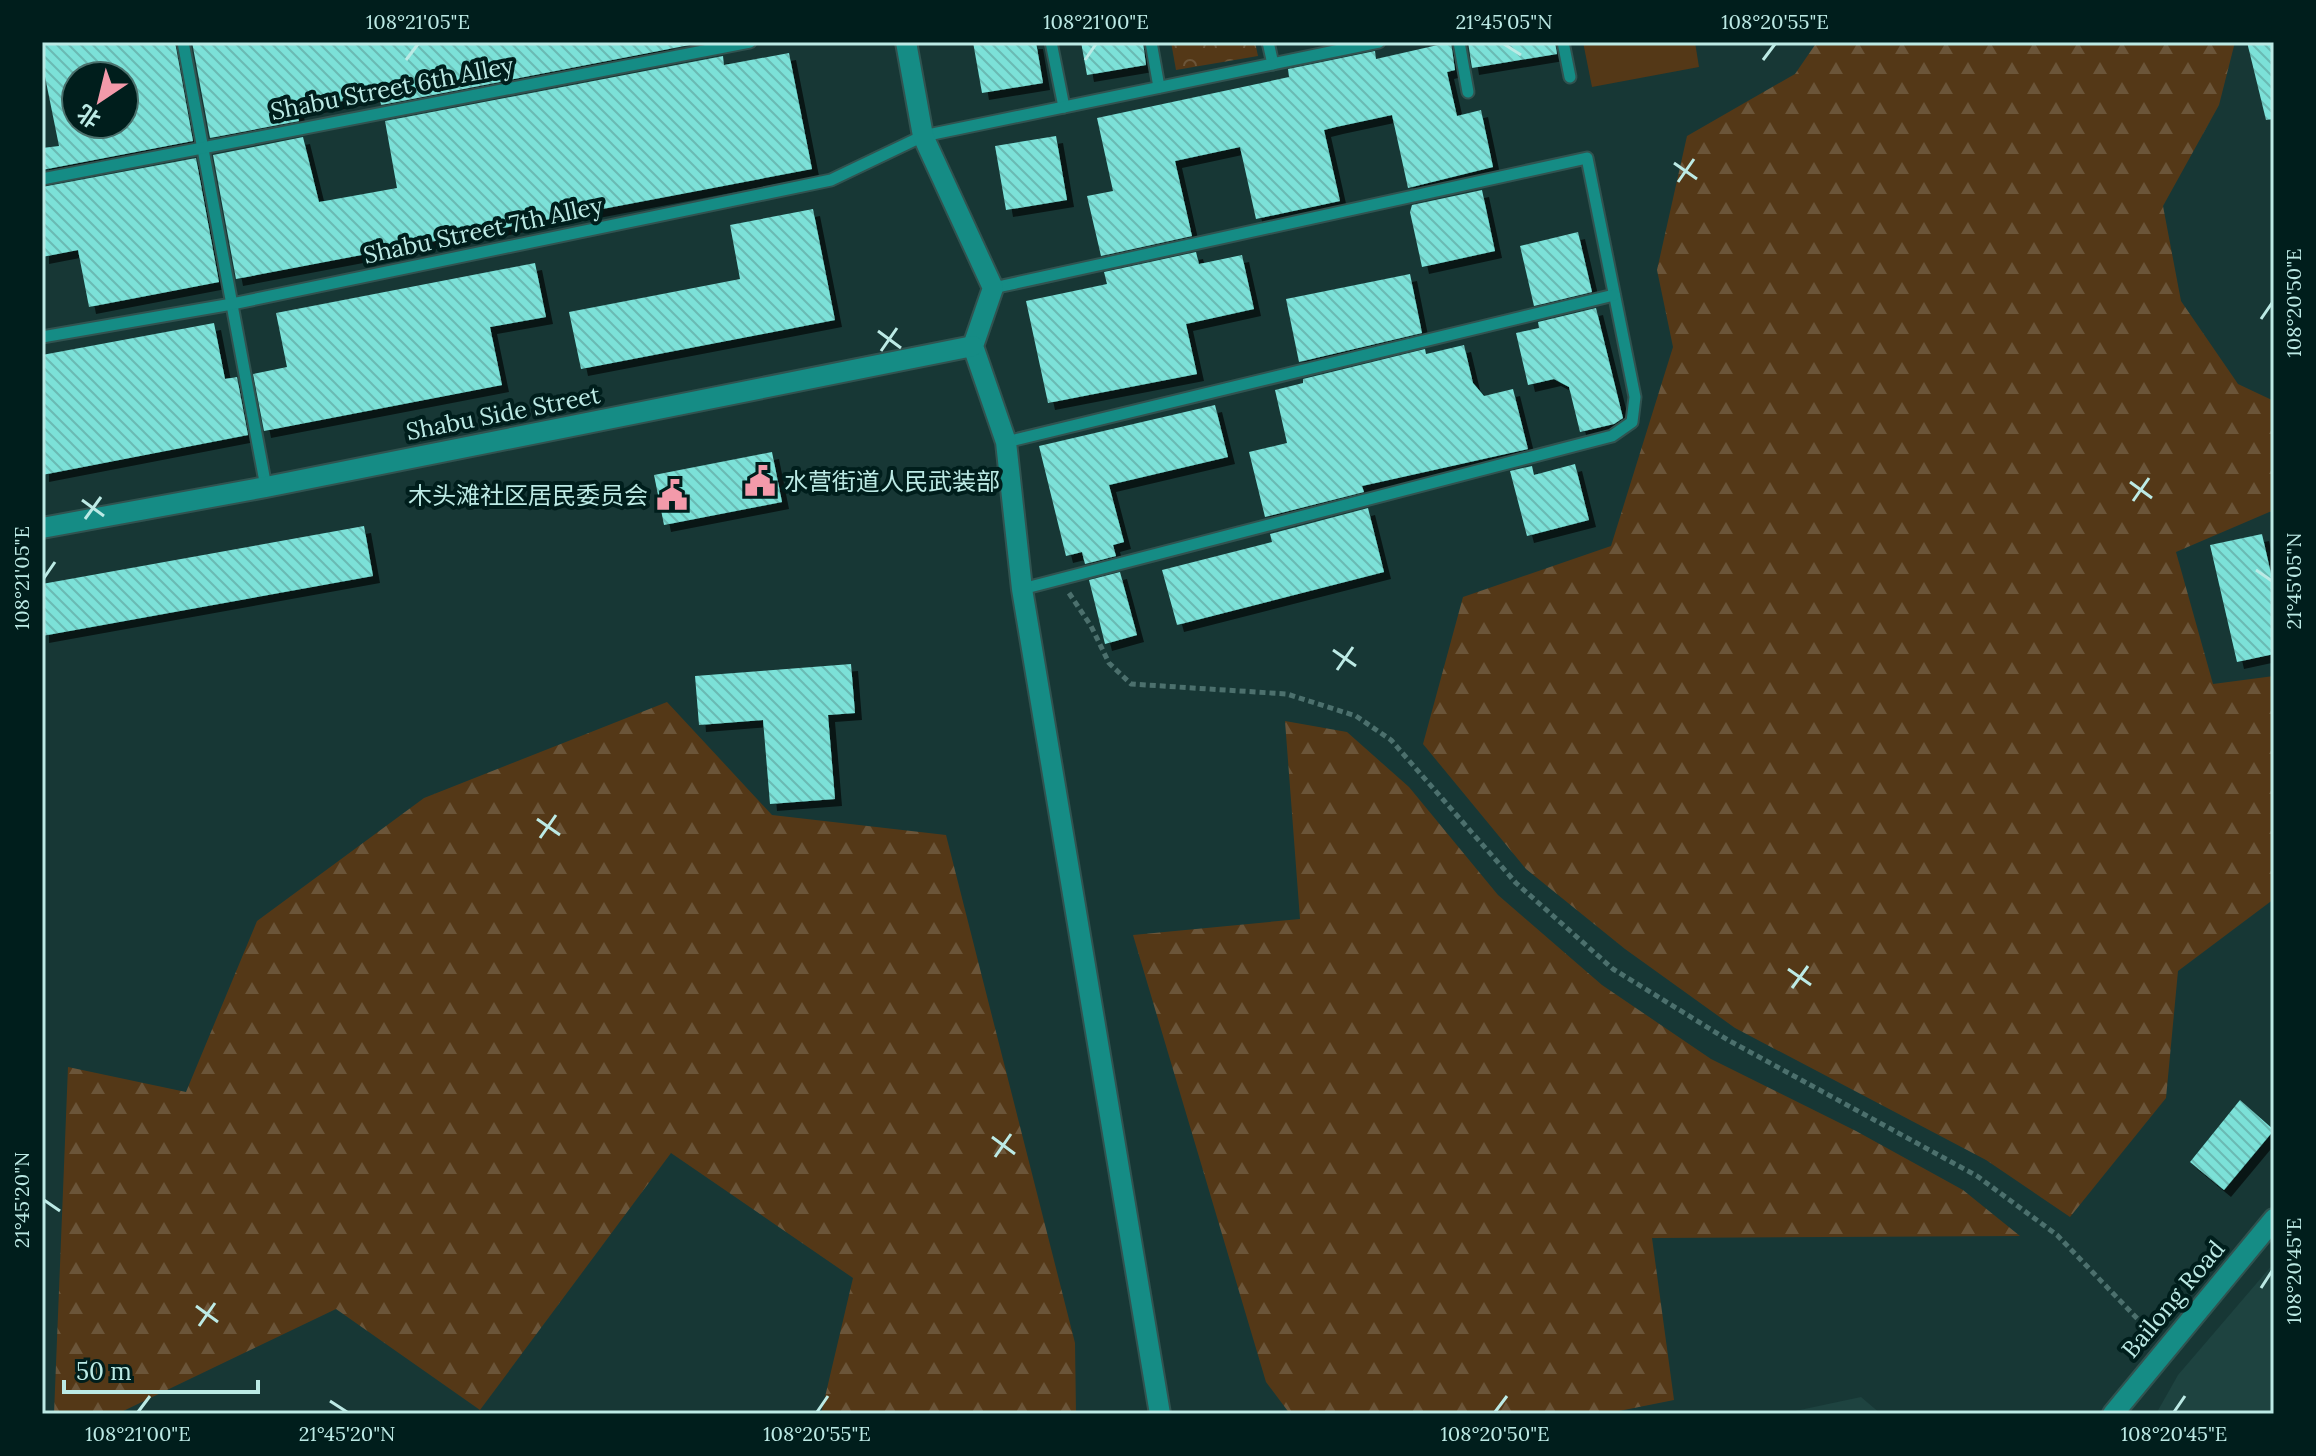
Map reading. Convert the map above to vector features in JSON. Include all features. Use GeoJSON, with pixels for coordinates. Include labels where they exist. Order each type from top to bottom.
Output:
{"type":"FeatureCollection","features":[{"type":"Feature","properties":{"kind":"street"},"geometry":{"type":"LineString","coordinates":[[906,42],[923,136],[993,288],[973,346],[1006,442],[1022,589],[1160,1414]]}},
{"type":"Feature","properties":{"kind":"street","name":"Shabu Side Street"},"geometry":{"type":"LineString","coordinates":[[42,528],[266,487],[973,346]]}},
{"type":"Feature","properties":{"kind":"street","name":"Bailong Road"},"geometry":{"type":"LineString","coordinates":[[2113,1414],[2274,1219]]}},
{"type":"Feature","properties":{"kind":"lane"},"geometry":{"type":"LineString","coordinates":[[183,42],[266,487]]}},
{"type":"Feature","properties":{"kind":"lane","name":"Shabu Street 6th Alley"},"geometry":{"type":"LineString","coordinates":[[42,179],[750,42]]}},
{"type":"Feature","properties":{"kind":"lane"},"geometry":{"type":"LineString","coordinates":[[1051,42],[1064,107]]}},
{"type":"Feature","properties":{"kind":"lane"},"geometry":{"type":"LineString","coordinates":[[1151,42],[1159,87]]}},
{"type":"Feature","properties":{"kind":"lane"},"geometry":{"type":"LineString","coordinates":[[1268,42],[1273,64]]}},
{"type":"Feature","properties":{"kind":"lane"},"geometry":{"type":"LineString","coordinates":[[1459,42],[1468,92]]}},
{"type":"Feature","properties":{"kind":"lane"},"geometry":{"type":"LineString","coordinates":[[1563,42],[1570,77]]}},
{"type":"Feature","properties":{"kind":"lane","name":"Shabu Street 7th Alley"},"geometry":{"type":"LineString","coordinates":[[42,337],[232,304],[831,180],[923,136],[1372,43]]}},
{"type":"Feature","properties":{"kind":"lane"},"geometry":{"type":"LineString","coordinates":[[993,288],[1587,158],[1635,397],[1632,422],[1612,436],[1022,589]]}},
{"type":"Feature","properties":{"kind":"lane"},"geometry":{"type":"LineString","coordinates":[[1006,442],[1614,295]]}},
{"type":"Feature","properties":{"kind":"path"},"geometry":{"type":"LineString","coordinates":[[1059,580],[1091,626],[1109,663],[1131,684],[1287,694],[1356,716],[1368,724],[1391,740],[1516,883],[1613,969],[1728,1040],[1977,1176],[2057,1235],[2165,1348]]}},
{"type":"Feature","properties":{"kind":"shaded area"},"geometry":{"type":"Polygon","coordinates":[[[2274,1263],[2274,1414],[2156,1414],[2178,1375],[2274,1263]]]}},
{"type":"Feature","properties":{"kind":"shaded area"},"geometry":{"type":"Polygon","coordinates":[[[1861,1397],[1881,1414],[1781,1414],[1861,1397]]]}},
{"type":"Feature","properties":{"kind":"green space"},"geometry":{"type":"Polygon","coordinates":[[[1171,42],[1255,42],[1258,56],[1176,70],[1171,42]]]}},
{"type":"Feature","properties":{"kind":"green space"},"geometry":{"type":"Polygon","coordinates":[[[1583,42],[1695,42],[1699,67],[1592,87],[1583,42]]]}},
{"type":"Feature","properties":{"kind":"green space"},"geometry":{"type":"Polygon","coordinates":[[[1817,42],[2235,42],[2219,105],[2163,206],[2181,301],[2238,384],[2274,401],[2274,510],[2176,552],[2213,684],[2274,676],[2274,899],[2178,971],[2166,1098],[2070,1217],[1986,1160],[1735,1028],[1625,949],[1526,869],[1423,744],[1463,597],[1611,546],[1673,347],[1657,270],[1687,136],[1795,74],[1817,42]]]}},
{"type":"Feature","properties":{"kind":"green space"},"geometry":{"type":"Polygon","coordinates":[[[667,702],[772,815],[946,835],[1075,1343],[1076,1414],[821,1414],[853,1278],[671,1153],[480,1410],[336,1309],[117,1414],[54,1414],[68,1067],[186,1092],[257,921],[424,798],[667,702]]]}},
{"type":"Feature","properties":{"kind":"green space"},"geometry":{"type":"Polygon","coordinates":[[[1285,721],[1347,732],[1409,787],[1498,895],[1602,985],[1711,1059],[1856,1131],[1963,1190],[2020,1236],[1652,1238],[1674,1400],[1604,1414],[1290,1414],[1266,1382],[1133,935],[1300,919],[1285,721]]]}},
{"type":"Feature","properties":{"kind":"building"},"geometry":{"type":"Polygon","coordinates":[[[54,42],[175,42],[193,141],[42,170],[42,148],[59,146],[42,62],[42,44],[54,42]]]}},
{"type":"Feature","properties":{"kind":"building"},"geometry":{"type":"Polygon","coordinates":[[[192,42],[705,42],[381,105],[379,94],[322,105],[297,110],[299,121],[210,138],[192,42]]]}},
{"type":"Feature","properties":{"kind":"building"},"geometry":{"type":"Polygon","coordinates":[[[973,42],[1036,42],[1043,83],[982,93],[973,42]]]}},
{"type":"Feature","properties":{"kind":"building"},"geometry":{"type":"Polygon","coordinates":[[[1081,42],[1143,42],[1146,65],[1087,75],[1081,42]]]}},
{"type":"Feature","properties":{"kind":"building"},"geometry":{"type":"Polygon","coordinates":[[[1451,42],[1455,70],[1447,72],[1457,116],[1481,110],[1493,167],[1408,188],[1392,115],[1336,127],[1324,130],[1340,201],[1256,219],[1240,147],[1175,161],[1192,236],[1101,256],[1087,196],[1113,191],[1097,118],[1289,77],[1288,69],[1375,51],[1376,59],[1451,42]]]}},
{"type":"Feature","properties":{"kind":"building"},"geometry":{"type":"Polygon","coordinates":[[[1468,42],[1555,42],[1557,54],[1472,68],[1468,42]]]}},
{"type":"Feature","properties":{"kind":"building"},"geometry":{"type":"Polygon","coordinates":[[[2247,42],[2274,42],[2274,119],[2266,120],[2247,42]]]}},
{"type":"Feature","properties":{"kind":"building"},"geometry":{"type":"Polygon","coordinates":[[[789,53],[812,169],[236,279],[213,155],[303,137],[319,202],[397,188],[385,121],[723,56],[724,65],[789,53]]]}},
{"type":"Feature","properties":{"kind":"building"},"geometry":{"type":"Polygon","coordinates":[[[1056,136],[1067,200],[1006,210],[995,146],[1056,136]]]}},
{"type":"Feature","properties":{"kind":"building"},"geometry":{"type":"Polygon","coordinates":[[[196,158],[219,282],[89,307],[78,250],[42,257],[42,187],[196,158]]]}},
{"type":"Feature","properties":{"kind":"building"},"geometry":{"type":"Polygon","coordinates":[[[1482,190],[1495,251],[1422,267],[1410,212],[1412,205],[1482,190]]]}},
{"type":"Feature","properties":{"kind":"building"},"geometry":{"type":"Polygon","coordinates":[[[813,209],[835,320],[581,369],[569,312],[740,279],[730,225],[813,209]]]}},
{"type":"Feature","properties":{"kind":"building"},"geometry":{"type":"Polygon","coordinates":[[[1578,232],[1592,292],[1534,306],[1520,246],[1578,232]]]}},
{"type":"Feature","properties":{"kind":"building"},"geometry":{"type":"Polygon","coordinates":[[[1196,252],[1199,264],[1242,255],[1254,309],[1186,324],[1197,374],[1048,403],[1026,301],[1107,284],[1104,272],[1196,252]]]}},
{"type":"Feature","properties":{"kind":"building"},"geometry":{"type":"Polygon","coordinates":[[[535,263],[546,317],[490,327],[502,385],[264,431],[253,374],[287,367],[276,313],[535,263]]]}},
{"type":"Feature","properties":{"kind":"building"},"geometry":{"type":"Polygon","coordinates":[[[1410,274],[1422,333],[1299,362],[1286,299],[1410,274]]]}},
{"type":"Feature","properties":{"kind":"building"},"geometry":{"type":"Polygon","coordinates":[[[1596,308],[1623,418],[1614,424],[1580,432],[1569,387],[1554,379],[1528,385],[1516,333],[1539,328],[1538,322],[1596,308]]]}},
{"type":"Feature","properties":{"kind":"building"},"geometry":{"type":"Polygon","coordinates":[[[214,323],[225,379],[237,377],[248,435],[42,475],[42,355],[214,323]]]}},
{"type":"Feature","properties":{"kind":"building"},"geometry":{"type":"Polygon","coordinates":[[[1464,345],[1473,383],[1484,396],[1513,389],[1528,449],[1362,486],[1364,492],[1265,517],[1249,452],[1287,443],[1275,390],[1303,383],[1303,379],[1425,349],[1426,354],[1464,345]]]}},
{"type":"Feature","properties":{"kind":"building"},"geometry":{"type":"Polygon","coordinates":[[[1215,405],[1228,457],[1109,485],[1124,542],[1113,545],[1116,556],[1085,564],[1082,552],[1066,556],[1039,446],[1215,405]]]}},
{"type":"Feature","properties":{"kind":"building"},"geometry":{"type":"Polygon","coordinates":[[[772,452],[782,502],[664,525],[654,475],[772,452]]]}},
{"type":"Feature","properties":{"kind":"building"},"geometry":{"type":"Polygon","coordinates":[[[1575,464],[1589,520],[1527,536],[1510,471],[1532,466],[1534,475],[1575,464]]]}},
{"type":"Feature","properties":{"kind":"building"},"geometry":{"type":"Polygon","coordinates":[[[1368,508],[1384,572],[1177,625],[1162,570],[1272,542],[1270,534],[1368,508]]]}},
{"type":"Feature","properties":{"kind":"building"},"geometry":{"type":"Polygon","coordinates":[[[364,526],[373,576],[42,636],[42,584],[364,526]]]}},
{"type":"Feature","properties":{"kind":"building"},"geometry":{"type":"Polygon","coordinates":[[[2262,534],[2274,587],[2274,654],[2237,662],[2210,545],[2262,534]]]}},
{"type":"Feature","properties":{"kind":"building"},"geometry":{"type":"Polygon","coordinates":[[[1120,572],[1137,635],[1105,644],[1089,580],[1120,572]]]}},
{"type":"Feature","properties":{"kind":"building"},"geometry":{"type":"Polygon","coordinates":[[[851,664],[855,713],[828,715],[835,799],[770,804],[763,720],[699,725],[695,676],[851,664]]]}},
{"type":"Feature","properties":{"kind":"building"},"geometry":{"type":"Polygon","coordinates":[[[2240,1100],[2274,1130],[2224,1190],[2190,1162],[2240,1100]]]}},
{"type":"Feature","properties":{"kind":"place","name":"水营街道人民武装部"},"geometry":{"type":"Point","coordinates":[760,481]}},
{"type":"Feature","properties":{"kind":"place","name":"木头滩社区居民委员会"},"geometry":{"type":"Point","coordinates":[672,495]}}]}
